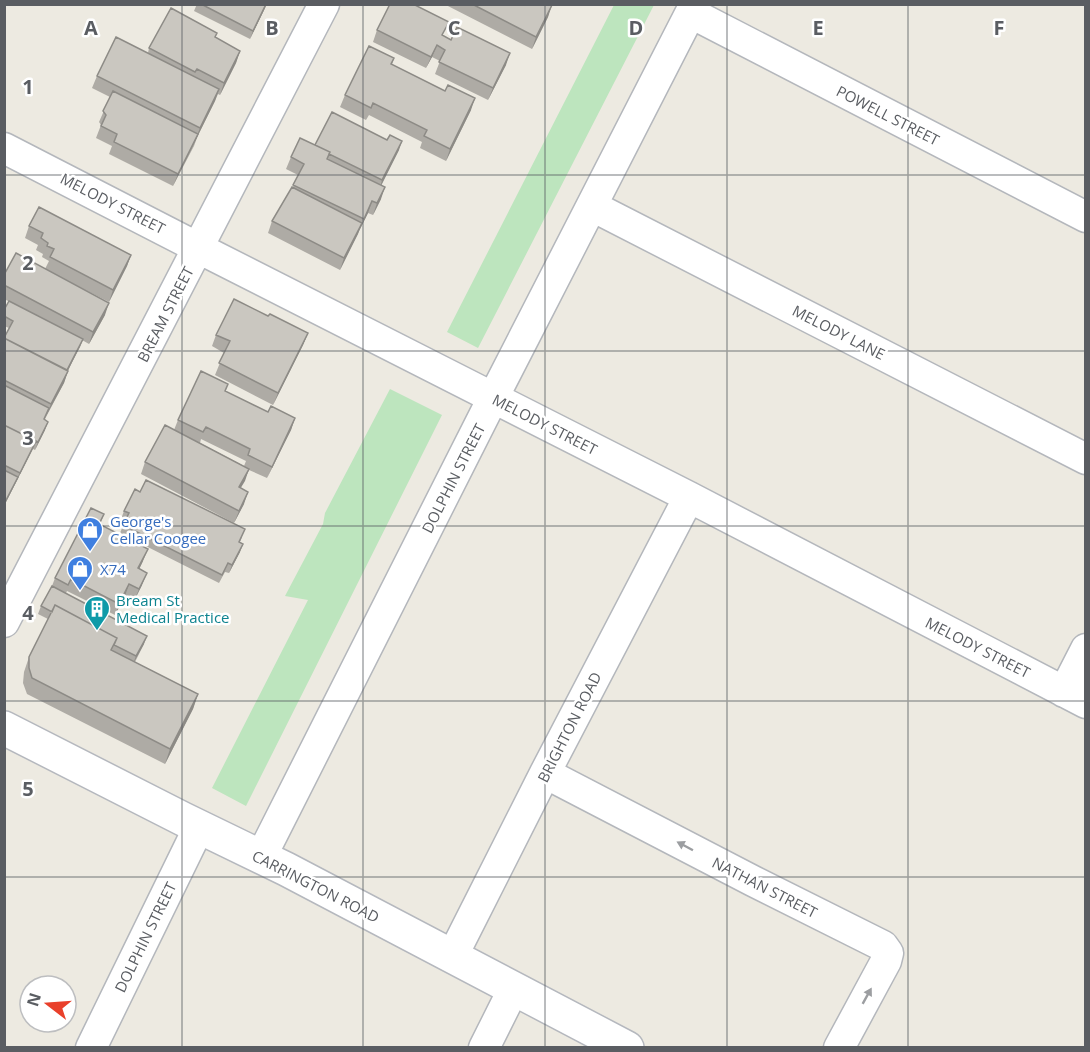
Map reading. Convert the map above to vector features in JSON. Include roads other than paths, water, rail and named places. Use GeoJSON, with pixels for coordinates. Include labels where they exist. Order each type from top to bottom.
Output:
{"type":"FeatureCollection","features":[{"type":"Feature","properties":{"kind":"main road","name":"CARRINGTON ROAD"},"geometry":{"type":"LineString","coordinates":[[4,728],[261,857],[513,990],[627,1047]]}},
{"type":"Feature","properties":{"kind":"street","name":"BREAM STREET"},"geometry":{"type":"LineString","coordinates":[[4,622],[324,4]]}},
{"type":"Feature","properties":{"kind":"street","name":"DOLPHIN STREET"},"geometry":{"type":"LineString","coordinates":[[261,857],[693,9]]}},
{"type":"Feature","properties":{"kind":"street","name":"POWELL STREET"},"geometry":{"type":"LineString","coordinates":[[693,9],[1086,217]]}},
{"type":"Feature","properties":{"kind":"street","name":"MELODY STREET"},"geometry":{"type":"LineString","coordinates":[[4,148],[689,497],[1075,697]]}},
{"type":"Feature","properties":{"kind":"street","name":"MELODY LANE"},"geometry":{"type":"LineString","coordinates":[[592,206],[1086,459]]}},
{"type":"Feature","properties":{"kind":"street","name":"BRIGHTON ROAD"},"geometry":{"type":"LineString","coordinates":[[452,957],[689,497]]}},
{"type":"Feature","properties":{"kind":"street"},"geometry":{"type":"LineString","coordinates":[[1075,697],[1086,649]]}},
{"type":"Feature","properties":{"kind":"street","name":"NATHAN STREET"},"geometry":{"type":"LineString","coordinates":[[545,773],[883,946],[888,952],[886,961],[839,1047]]}},
{"type":"Feature","properties":{"kind":"street","name":"DOLPHIN STREET"},"geometry":{"type":"LineString","coordinates":[[92,1047],[200,827]]}},
{"type":"Feature","properties":{"kind":"street"},"geometry":{"type":"LineString","coordinates":[[484,1047],[513,990]]}},
{"type":"Feature","properties":{"kind":"place","name":"George's Cellar Coogee"},"geometry":{"type":"Point","coordinates":[90,553]}},
{"type":"Feature","properties":{"kind":"place","name":"X74"},"geometry":{"type":"Point","coordinates":[80,592]}},
{"type":"Feature","properties":{"kind":"place","name":"Bream St Medical Practice"},"geometry":{"type":"Point","coordinates":[97,632]}}]}
